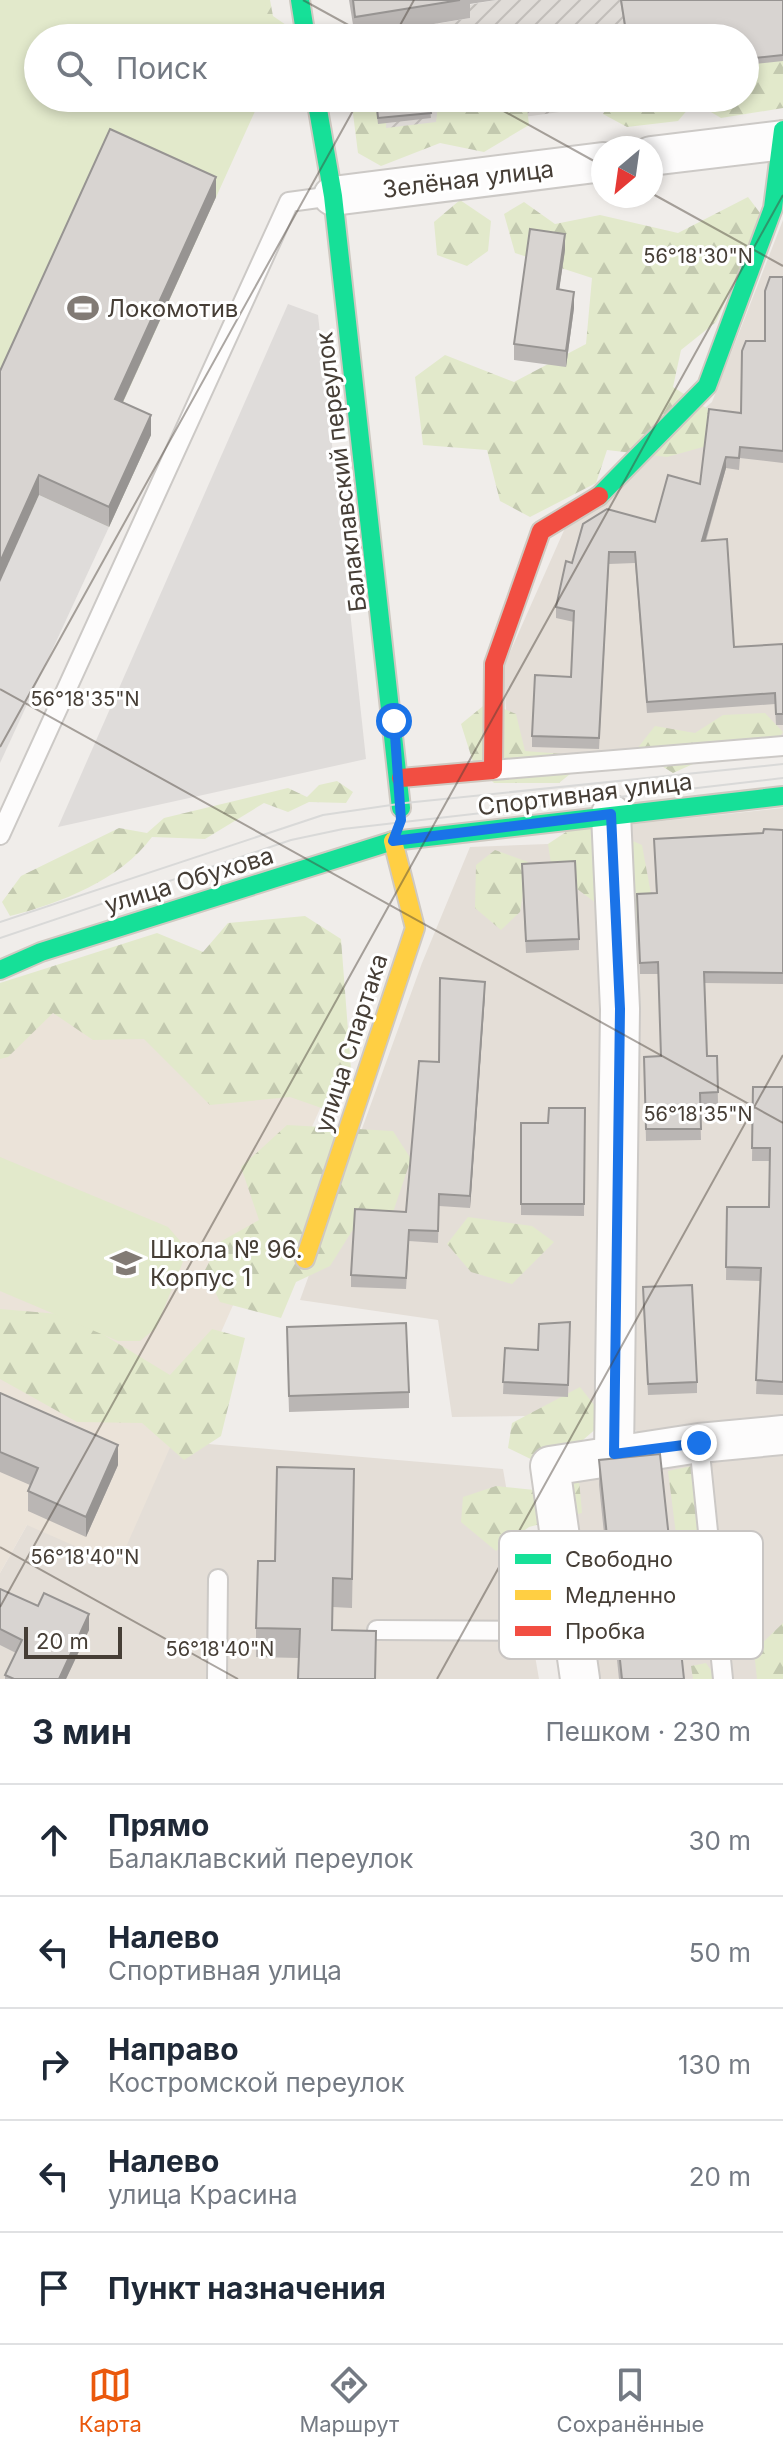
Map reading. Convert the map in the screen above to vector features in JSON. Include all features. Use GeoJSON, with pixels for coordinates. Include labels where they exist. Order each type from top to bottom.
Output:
{"type":"FeatureCollection","features":[{"type":"Feature","properties":{"kind":"street"},"geometry":{"type":"LineString","coordinates":[[300,0],[304,24]]}},
{"type":"Feature","properties":{"kind":"street","name":"Балаклавский переулок"},"geometry":{"type":"LineString","coordinates":[[318,112],[333,196],[401,778],[401,820],[393,841]]}},
{"type":"Feature","properties":{"kind":"street"},"geometry":{"type":"LineString","coordinates":[[401,778],[493,770],[494,664],[541,531],[598,497],[707,386],[773,208],[782,136],[663,154]]}},
{"type":"Feature","properties":{"kind":"street","name":"Зелёная улица"},"geometry":{"type":"LineString","coordinates":[[333,196],[591,164]]}},
{"type":"Feature","properties":{"kind":"street","name":"Спортивная улица"},"geometry":{"type":"LineString","coordinates":[[393,841],[783,796]]}},
{"type":"Feature","properties":{"kind":"street"},"geometry":{"type":"LineString","coordinates":[[611,814],[620,1009],[614,1454]]}},
{"type":"Feature","properties":{"kind":"street","name":"улица Обухова"},"geometry":{"type":"LineString","coordinates":[[0,970],[41,952],[393,841]]}},
{"type":"Feature","properties":{"kind":"street","name":"улица Спартака"},"geometry":{"type":"LineString","coordinates":[[305,1259],[415,928],[393,841]]}},
{"type":"Feature","properties":{"kind":"street"},"geometry":{"type":"LineString","coordinates":[[559,1531],[550,1466],[614,1454],[783,1435]]}},
{"type":"Feature","properties":{"kind":"street"},"geometry":{"type":"LineString","coordinates":[[577,1659],[580,1679]]}},
{"type":"Feature","properties":{"kind":"lane"},"geometry":{"type":"LineString","coordinates":[[0,835],[289,202],[333,196]]}},
{"type":"Feature","properties":{"kind":"lane"},"geometry":{"type":"LineString","coordinates":[[493,770],[783,746]]}},
{"type":"Feature","properties":{"kind":"lane"},"geometry":{"type":"LineString","coordinates":[[699,1443],[708,1531]]}},
{"type":"Feature","properties":{"kind":"lane"},"geometry":{"type":"LineString","coordinates":[[217,1679],[218,1579]]}},
{"type":"Feature","properties":{"kind":"lane"},"geometry":{"type":"LineString","coordinates":[[377,1630],[499,1631]]}},
{"type":"Feature","properties":{"kind":"lane"},"geometry":{"type":"LineString","coordinates":[[721,1659],[723,1679]]}},
{"type":"Feature","properties":{"kind":"shaded area"},"geometry":{"type":"Polygon","coordinates":[[[496,0],[783,0],[759,24],[436,24],[470,18],[468,5],[496,0]]]}},
{"type":"Feature","properties":{"kind":"shaded area"},"geometry":{"type":"Polygon","coordinates":[[[371,112],[560,112],[376,138],[371,112]]]}},
{"type":"Feature","properties":{"kind":"shaded area"},"geometry":{"type":"Polygon","coordinates":[[[783,220],[783,739],[510,762],[503,668],[565,528],[712,402],[783,220]]]}},
{"type":"Feature","properties":{"kind":"shaded area"},"geometry":{"type":"Polygon","coordinates":[[[288,304],[318,315],[366,759],[58,827],[288,304]]]}},
{"type":"Feature","properties":{"kind":"shaded area"},"geometry":{"type":"Polygon","coordinates":[[[39,495],[109,527],[0,763],[0,581],[39,495]]]}},
{"type":"Feature","properties":{"kind":"shaded area"},"geometry":{"type":"Polygon","coordinates":[[[783,808],[783,1421],[645,1440],[625,1420],[626,825],[783,808]]]}},
{"type":"Feature","properties":{"kind":"shaded area"},"geometry":{"type":"Polygon","coordinates":[[[600,842],[603,1415],[452,1417],[438,1320],[300,1300],[422,963],[470,847],[600,842]]]}},
{"type":"Feature","properties":{"kind":"shaded area","name":"Школа № 96. Корпус 1"},"geometry":{"type":"Polygon","coordinates":[[[57,982],[330,1086],[118,1565],[27,1525],[0,1573],[0,1013],[57,982]]]}},
{"type":"Feature","properties":{"kind":"shaded area"},"geometry":{"type":"Polygon","coordinates":[[[173,1441],[503,1469],[514,1531],[499,1531],[499,1659],[536,1659],[539,1679],[0,1679],[0,1573],[27,1525],[173,1441]]]}},
{"type":"Feature","properties":{"kind":"shaded area"},"geometry":{"type":"Polygon","coordinates":[[[783,1448],[783,1679],[593,1679],[590,1659],[763,1659],[763,1531],[574,1531],[567,1477],[783,1448]]]}},
{"type":"Feature","properties":{"kind":"green space","name":"Локомотив"},"geometry":{"type":"Polygon","coordinates":[[[0,0],[265,0],[269,24],[24,24],[24,112],[255,112],[116,418],[151,435],[109,527],[39,495],[0,581],[0,0]]]}},
{"type":"Feature","properties":{"kind":"green space"},"geometry":{"type":"Polygon","coordinates":[[[238,0],[270,0],[273,16],[285,24],[241,24],[238,0]]]}},
{"type":"Feature","properties":{"kind":"green space"},"geometry":{"type":"Polygon","coordinates":[[[783,56],[783,108],[759,112],[759,60],[783,56]]]}},
{"type":"Feature","properties":{"kind":"green space"},"geometry":{"type":"Polygon","coordinates":[[[353,112],[387,112],[386,128],[436,122],[437,112],[528,112],[529,125],[484,152],[440,143],[381,166],[358,153],[353,112]]]}},
{"type":"Feature","properties":{"kind":"green space"},"geometry":{"type":"Polygon","coordinates":[[[686,112],[678,121],[627,127],[603,114],[686,112]]]}},
{"type":"Feature","properties":{"kind":"green space"},"geometry":{"type":"Polygon","coordinates":[[[711,112],[758,112],[721,118],[711,112]]]}},
{"type":"Feature","properties":{"kind":"green space"},"geometry":{"type":"Polygon","coordinates":[[[748,197],[763,217],[716,322],[681,350],[673,387],[719,416],[714,444],[667,457],[607,450],[596,483],[530,517],[500,501],[487,450],[423,445],[415,377],[445,355],[514,382],[586,344],[592,278],[515,253],[504,214],[524,202],[555,224],[600,215],[678,233],[748,197]]]}},
{"type":"Feature","properties":{"kind":"green space"},"geometry":{"type":"Polygon","coordinates":[[[460,200],[491,221],[488,251],[467,266],[437,255],[434,222],[460,200]]]}},
{"type":"Feature","properties":{"kind":"green space"},"geometry":{"type":"Polygon","coordinates":[[[488,702],[516,714],[525,751],[563,754],[575,770],[559,783],[494,783],[473,762],[461,724],[488,702]]]}},
{"type":"Feature","properties":{"kind":"green space"},"geometry":{"type":"Polygon","coordinates":[[[765,713],[783,732],[766,757],[713,755],[673,773],[636,750],[655,726],[695,733],[723,715],[765,713]]]}},
{"type":"Feature","properties":{"kind":"green space"},"geometry":{"type":"Polygon","coordinates":[[[337,781],[353,792],[346,803],[309,802],[288,812],[264,803],[205,839],[152,837],[123,866],[69,897],[10,916],[2,902],[21,876],[119,828],[147,833],[164,818],[288,788],[307,797],[319,785],[337,781]]]}},
{"type":"Feature","properties":{"kind":"green space"},"geometry":{"type":"Polygon","coordinates":[[[584,820],[642,845],[655,916],[633,931],[552,870],[548,844],[584,820]]]}},
{"type":"Feature","properties":{"kind":"green space"},"geometry":{"type":"Polygon","coordinates":[[[495,850],[528,862],[520,912],[501,930],[475,908],[476,865],[495,850]]]}},
{"type":"Feature","properties":{"kind":"green space"},"geometry":{"type":"Polygon","coordinates":[[[305,916],[341,939],[352,1082],[330,1111],[290,1097],[210,1105],[144,1039],[93,1040],[53,1013],[8,1057],[0,1059],[0,983],[157,933],[203,952],[228,923],[305,916]]]}},
{"type":"Feature","properties":{"kind":"green space"},"geometry":{"type":"Polygon","coordinates":[[[287,1125],[393,1131],[411,1159],[388,1227],[352,1231],[330,1266],[296,1282],[281,1318],[220,1302],[205,1270],[220,1242],[259,1220],[241,1167],[287,1125]]]}},
{"type":"Feature","properties":{"kind":"green space"},"geometry":{"type":"Polygon","coordinates":[[[0,1157],[168,1227],[180,1241],[184,1259],[156,1328],[140,1341],[118,1341],[0,1291],[0,1157]]]}},
{"type":"Feature","properties":{"kind":"green space"},"geometry":{"type":"Polygon","coordinates":[[[468,1217],[532,1226],[554,1242],[512,1284],[471,1272],[447,1244],[468,1217]]]}},
{"type":"Feature","properties":{"kind":"green space"},"geometry":{"type":"Polygon","coordinates":[[[0,1309],[71,1315],[170,1375],[212,1329],[245,1338],[221,1436],[184,1460],[142,1423],[77,1422],[0,1379],[0,1309]]]}},
{"type":"Feature","properties":{"kind":"green space"},"geometry":{"type":"Polygon","coordinates":[[[580,1387],[606,1420],[576,1446],[582,1513],[524,1531],[499,1531],[499,1549],[496,1551],[461,1522],[463,1497],[496,1486],[544,1491],[545,1466],[508,1448],[512,1423],[580,1387]]]}},
{"type":"Feature","properties":{"kind":"green space"},"geometry":{"type":"Polygon","coordinates":[[[692,1466],[714,1512],[712,1531],[676,1531],[668,1471],[692,1466]]]}},
{"type":"Feature","properties":{"kind":"green space"},"geometry":{"type":"Polygon","coordinates":[[[783,1623],[783,1679],[757,1679],[755,1659],[763,1659],[763,1642],[783,1623]]]}},
{"type":"Feature","properties":{"kind":"green space"},"geometry":{"type":"Polygon","coordinates":[[[706,1663],[717,1679],[693,1679],[691,1666],[706,1663]]]}},
{"type":"Feature","properties":{"kind":"building"},"geometry":{"type":"Polygon","coordinates":[[[353,0],[460,0],[355,17],[353,0]]]}},
{"type":"Feature","properties":{"kind":"building"},"geometry":{"type":"Polygon","coordinates":[[[621,0],[783,0],[783,55],[759,58],[759,24],[625,24],[621,0]]]}},
{"type":"Feature","properties":{"kind":"building"},"geometry":{"type":"Polygon","coordinates":[[[377,112],[431,113],[378,118],[377,112]]]}},
{"type":"Feature","properties":{"kind":"building"},"geometry":{"type":"Polygon","coordinates":[[[110,129],[216,177],[115,399],[151,415],[109,507],[39,475],[0,562],[0,371],[110,129]]]}},
{"type":"Feature","properties":{"kind":"building"},"geometry":{"type":"Polygon","coordinates":[[[530,229],[565,234],[557,289],[574,292],[566,351],[514,344],[530,229]]]}},
{"type":"Feature","properties":{"kind":"building"},"geometry":{"type":"Polygon","coordinates":[[[770,277],[783,277],[783,451],[740,447],[739,458],[726,457],[702,541],[727,539],[734,647],[783,644],[783,714],[776,714],[775,693],[647,702],[635,552],[609,552],[599,738],[532,736],[535,675],[571,677],[574,611],[556,607],[566,561],[572,563],[583,524],[607,509],[655,522],[668,475],[700,484],[709,409],[741,413],[742,351],[746,341],[765,341],[765,291],[770,277]]]}},
{"type":"Feature","properties":{"kind":"building"},"geometry":{"type":"Polygon","coordinates":[[[764,829],[783,830],[783,973],[704,972],[707,1056],[717,1056],[718,1092],[700,1093],[701,1129],[646,1129],[644,1057],[661,1056],[658,962],[640,963],[637,894],[657,893],[654,839],[763,833],[764,829]]]}},
{"type":"Feature","properties":{"kind":"building"},"geometry":{"type":"Polygon","coordinates":[[[575,861],[579,939],[526,941],[522,864],[575,861]]]}},
{"type":"Feature","properties":{"kind":"building"},"geometry":{"type":"Polygon","coordinates":[[[440,978],[485,982],[470,1196],[439,1194],[438,1231],[409,1230],[406,1278],[351,1275],[355,1209],[406,1212],[419,1061],[439,1062],[440,978]]]}},
{"type":"Feature","properties":{"kind":"building"},"geometry":{"type":"Polygon","coordinates":[[[753,1087],[783,1087],[783,1382],[756,1380],[761,1268],[726,1267],[727,1207],[769,1207],[770,1148],[752,1148],[753,1087]]]}},
{"type":"Feature","properties":{"kind":"building"},"geometry":{"type":"Polygon","coordinates":[[[549,1108],[585,1108],[584,1204],[521,1204],[521,1123],[548,1123],[549,1108]]]}},
{"type":"Feature","properties":{"kind":"building"},"geometry":{"type":"Polygon","coordinates":[[[692,1285],[697,1382],[648,1384],[643,1287],[692,1285]]]}},
{"type":"Feature","properties":{"kind":"building"},"geometry":{"type":"Polygon","coordinates":[[[570,1322],[568,1385],[503,1382],[505,1348],[538,1350],[539,1324],[570,1322]]]}},
{"type":"Feature","properties":{"kind":"building"},"geometry":{"type":"Polygon","coordinates":[[[406,1323],[409,1392],[289,1396],[287,1327],[406,1323]]]}},
{"type":"Feature","properties":{"kind":"building"},"geometry":{"type":"Polygon","coordinates":[[[0,1393],[118,1445],[86,1517],[28,1491],[38,1468],[0,1452],[0,1393]]]}},
{"type":"Feature","properties":{"kind":"building"},"geometry":{"type":"Polygon","coordinates":[[[660,1454],[668,1531],[606,1531],[599,1460],[660,1454]]]}},
{"type":"Feature","properties":{"kind":"building"},"geometry":{"type":"Polygon","coordinates":[[[277,1467],[354,1469],[352,1579],[333,1578],[332,1630],[376,1631],[375,1679],[298,1679],[300,1629],[256,1628],[258,1561],[275,1561],[277,1467]]]}},
{"type":"Feature","properties":{"kind":"building"},"geometry":{"type":"Polygon","coordinates":[[[0,1589],[38,1606],[44,1593],[89,1614],[59,1679],[14,1679],[5,1675],[22,1640],[0,1629],[0,1589]]]}},
{"type":"Feature","properties":{"kind":"building"},"geometry":{"type":"Polygon","coordinates":[[[620,1659],[682,1659],[684,1679],[622,1679],[620,1659]]]}},
{"type":"Feature","properties":{"kind":"tram line"},"geometry":{"type":"LineString","coordinates":[[0,922],[323,815],[405,803],[783,764]]}},
{"type":"Feature","properties":{"kind":"tram line"},"geometry":{"type":"LineString","coordinates":[[0,938],[291,840],[343,829],[783,778]]}},
{"type":"Feature","properties":{"kind":"traffic: fast"},"geometry":{"type":"LineString","coordinates":[[300,0],[304,24]]}},
{"type":"Feature","properties":{"kind":"traffic: fast"},"geometry":{"type":"LineString","coordinates":[[318,112],[333,196],[401,808]]}},
{"type":"Feature","properties":{"kind":"traffic: fast"},"geometry":{"type":"LineString","coordinates":[[599,496],[707,386],[773,208],[783,130]]}},
{"type":"Feature","properties":{"kind":"traffic: fast"},"geometry":{"type":"LineString","coordinates":[[0,970],[41,952],[393,841],[783,796]]}},
{"type":"Feature","properties":{"kind":"traffic: slow"},"geometry":{"type":"LineString","coordinates":[[305,1259],[415,928],[393,841]]}},
{"type":"Feature","properties":{"kind":"traffic: jam"},"geometry":{"type":"LineString","coordinates":[[401,778],[493,770],[494,664],[541,531],[599,496]]}},
{"type":"Feature","properties":{"kind":"place","name":"Локомотив"},"geometry":{"type":"Point","coordinates":[83,308]}},
{"type":"Feature","properties":{"kind":"place","name":"Школа № 96. Корпус 1"},"geometry":{"type":"Point","coordinates":[126,1263]}},
{"type":"Feature","properties":{"kind":"route"},"geometry":{"type":"LineString","coordinates":[[394,721],[401,778],[401,820],[393,841],[611,814],[620,1009],[614,1454],[699,1443]]}}]}
